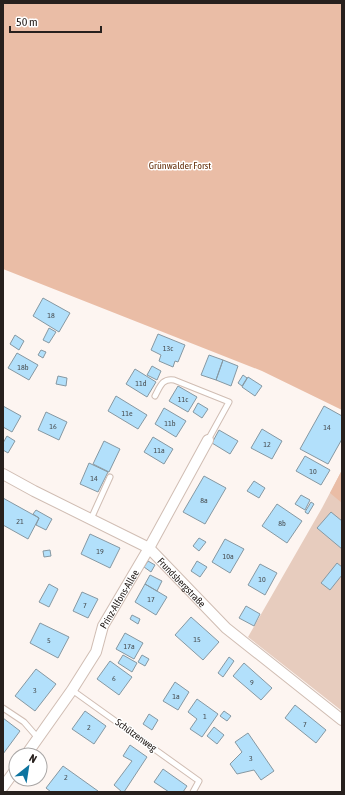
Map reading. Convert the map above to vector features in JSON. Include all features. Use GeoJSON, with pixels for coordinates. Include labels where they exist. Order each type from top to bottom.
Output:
{"type":"FeatureCollection","features":[{"type":"Feature","properties":{"kind":"street","name":"Prinz-Alfons-Allee"},"geometry":{"type":"LineString","coordinates":[[32,747],[72,690],[96,652],[103,626],[149,548],[208,440]]}},
{"type":"Feature","properties":{"kind":"street","name":"Frundsbergstraße"},"geometry":{"type":"LineString","coordinates":[[3,474],[149,548],[226,628],[342,720]]}},
{"type":"Feature","properties":{"kind":"lane"},"geometry":{"type":"LineString","coordinates":[[155,396],[165,380],[169,379],[228,402],[208,440]]}},
{"type":"Feature","properties":{"kind":"lane"},"geometry":{"type":"LineString","coordinates":[[92,519],[110,478]]}},
{"type":"Feature","properties":{"kind":"lane","name":"Schützenweg"},"geometry":{"type":"LineString","coordinates":[[72,690],[199,781],[193,792]]}},
{"type":"Feature","properties":{"kind":"lane"},"geometry":{"type":"LineString","coordinates":[[3,708],[24,722],[38,738]]}},
{"type":"Feature","properties":{"kind":"shaded area"},"geometry":{"type":"Polygon","coordinates":[[[342,470],[342,711],[248,637],[322,508],[342,470]]]}},
{"type":"Feature","properties":{"kind":"green space","name":"Grünwalder Forst"},"geometry":{"type":"Polygon","coordinates":[[[3,3],[342,3],[342,410],[262,371],[3,269],[3,3]]]}},
{"type":"Feature","properties":{"kind":"green space"},"geometry":{"type":"Polygon","coordinates":[[[342,470],[342,503],[330,493],[342,470]]]}},
{"type":"Feature","properties":{"kind":"building"},"geometry":{"type":"Polygon","coordinates":[[[43,298],[70,313],[59,332],[33,316],[43,298]]]}},
{"type":"Feature","properties":{"kind":"building"},"geometry":{"type":"Polygon","coordinates":[[[49,328],[56,332],[49,343],[43,340],[49,328]]]}},
{"type":"Feature","properties":{"kind":"building"},"geometry":{"type":"Polygon","coordinates":[[[158,334],[185,345],[178,362],[175,361],[173,367],[159,361],[161,355],[151,350],[158,334]]]}},
{"type":"Feature","properties":{"kind":"building"},"geometry":{"type":"Polygon","coordinates":[[[15,335],[24,341],[19,350],[10,344],[15,335]]]}},
{"type":"Feature","properties":{"kind":"building"},"geometry":{"type":"Polygon","coordinates":[[[41,350],[46,352],[43,358],[38,355],[41,350]]]}},
{"type":"Feature","properties":{"kind":"building"},"geometry":{"type":"Polygon","coordinates":[[[17,353],[38,365],[29,380],[8,368],[17,353]]]}},
{"type":"Feature","properties":{"kind":"building"},"geometry":{"type":"Polygon","coordinates":[[[209,355],[223,360],[216,380],[201,375],[209,355]]]}},
{"type":"Feature","properties":{"kind":"building"},"geometry":{"type":"Polygon","coordinates":[[[223,360],[238,366],[231,386],[216,380],[223,360]]]}},
{"type":"Feature","properties":{"kind":"building"},"geometry":{"type":"Polygon","coordinates":[[[152,366],[161,371],[157,380],[147,375],[152,366]]]}},
{"type":"Feature","properties":{"kind":"building"},"geometry":{"type":"Polygon","coordinates":[[[135,369],[156,382],[147,397],[126,384],[135,369]]]}},
{"type":"Feature","properties":{"kind":"building"},"geometry":{"type":"Polygon","coordinates":[[[243,375],[247,378],[242,386],[238,383],[243,375]]]}},
{"type":"Feature","properties":{"kind":"building"},"geometry":{"type":"Polygon","coordinates":[[[58,376],[67,378],[66,386],[56,384],[58,376]]]}},
{"type":"Feature","properties":{"kind":"building"},"geometry":{"type":"Polygon","coordinates":[[[248,377],[262,386],[255,396],[242,387],[248,377]]]}},
{"type":"Feature","properties":{"kind":"building"},"geometry":{"type":"Polygon","coordinates":[[[178,386],[197,397],[188,412],[169,401],[178,386]]]}},
{"type":"Feature","properties":{"kind":"building"},"geometry":{"type":"Polygon","coordinates":[[[116,396],[147,415],[138,429],[108,411],[116,396]]]}},
{"type":"Feature","properties":{"kind":"building"},"geometry":{"type":"Polygon","coordinates":[[[198,403],[208,409],[202,418],[193,412],[198,403]]]}},
{"type":"Feature","properties":{"kind":"building"},"geometry":{"type":"Polygon","coordinates":[[[3,406],[21,416],[12,432],[3,427],[3,406]]]}},
{"type":"Feature","properties":{"kind":"building"},"geometry":{"type":"Polygon","coordinates":[[[324,406],[342,416],[342,439],[328,464],[300,449],[324,406]]]}},
{"type":"Feature","properties":{"kind":"building"},"geometry":{"type":"Polygon","coordinates":[[[164,408],[186,421],[176,437],[155,424],[164,408]]]}},
{"type":"Feature","properties":{"kind":"building"},"geometry":{"type":"Polygon","coordinates":[[[46,412],[67,422],[59,440],[38,430],[46,412]]]}},
{"type":"Feature","properties":{"kind":"building"},"geometry":{"type":"Polygon","coordinates":[[[262,429],[282,441],[272,459],[251,448],[262,429]]]}},
{"type":"Feature","properties":{"kind":"building"},"geometry":{"type":"Polygon","coordinates":[[[219,430],[238,441],[230,454],[212,443],[219,430]]]}},
{"type":"Feature","properties":{"kind":"building"},"geometry":{"type":"Polygon","coordinates":[[[7,436],[15,441],[8,453],[3,450],[3,443],[7,436]]]}},
{"type":"Feature","properties":{"kind":"building"},"geometry":{"type":"Polygon","coordinates":[[[153,437],[173,449],[164,464],[144,452],[153,437]]]}},
{"type":"Feature","properties":{"kind":"building"},"geometry":{"type":"Polygon","coordinates":[[[104,441],[120,449],[109,472],[93,464],[104,441]]]}},
{"type":"Feature","properties":{"kind":"building"},"geometry":{"type":"Polygon","coordinates":[[[305,456],[330,470],[321,485],[296,471],[305,456]]]}},
{"type":"Feature","properties":{"kind":"building"},"geometry":{"type":"Polygon","coordinates":[[[89,463],[108,472],[98,492],[80,484],[89,463]]]}},
{"type":"Feature","properties":{"kind":"building"},"geometry":{"type":"Polygon","coordinates":[[[204,476],[226,488],[205,524],[183,512],[204,476]]]}},
{"type":"Feature","properties":{"kind":"building"},"geometry":{"type":"Polygon","coordinates":[[[254,481],[265,488],[259,498],[247,491],[254,481]]]}},
{"type":"Feature","properties":{"kind":"building"},"geometry":{"type":"Polygon","coordinates":[[[301,495],[310,500],[305,510],[295,504],[301,495]]]}},
{"type":"Feature","properties":{"kind":"building"},"geometry":{"type":"Polygon","coordinates":[[[3,498],[39,518],[28,539],[3,525],[3,498]]]}},
{"type":"Feature","properties":{"kind":"building"},"geometry":{"type":"Polygon","coordinates":[[[311,502],[314,504],[308,514],[305,512],[311,502]]]}},
{"type":"Feature","properties":{"kind":"building"},"geometry":{"type":"Polygon","coordinates":[[[277,504],[302,521],[287,543],[262,526],[277,504]]]}},
{"type":"Feature","properties":{"kind":"building"},"geometry":{"type":"Polygon","coordinates":[[[36,510],[52,519],[46,530],[36,525],[39,518],[33,514],[36,510]]]}},
{"type":"Feature","properties":{"kind":"building"},"geometry":{"type":"Polygon","coordinates":[[[331,512],[342,521],[342,549],[317,528],[331,512]]]}},
{"type":"Feature","properties":{"kind":"building"},"geometry":{"type":"Polygon","coordinates":[[[90,534],[120,548],[110,568],[81,554],[90,534]]]}},
{"type":"Feature","properties":{"kind":"building"},"geometry":{"type":"Polygon","coordinates":[[[199,538],[206,542],[199,551],[193,546],[199,538]]]}},
{"type":"Feature","properties":{"kind":"building"},"geometry":{"type":"Polygon","coordinates":[[[225,539],[244,549],[230,573],[212,562],[225,539]]]}},
{"type":"Feature","properties":{"kind":"building"},"geometry":{"type":"Polygon","coordinates":[[[50,550],[51,556],[44,557],[43,551],[50,550]]]}},
{"type":"Feature","properties":{"kind":"building"},"geometry":{"type":"Polygon","coordinates":[[[148,561],[155,565],[151,572],[144,567],[148,561]]]}},
{"type":"Feature","properties":{"kind":"building"},"geometry":{"type":"Polygon","coordinates":[[[197,561],[207,567],[200,577],[191,571],[197,561]]]}},
{"type":"Feature","properties":{"kind":"building"},"geometry":{"type":"Polygon","coordinates":[[[337,563],[342,567],[342,575],[330,590],[321,583],[337,563]]]}},
{"type":"Feature","properties":{"kind":"building"},"geometry":{"type":"Polygon","coordinates":[[[260,564],[277,573],[265,595],[248,585],[260,564]]]}},
{"type":"Feature","properties":{"kind":"building"},"geometry":{"type":"Polygon","coordinates":[[[150,575],[162,581],[157,591],[145,584],[150,575]]]}},
{"type":"Feature","properties":{"kind":"building"},"geometry":{"type":"Polygon","coordinates":[[[49,584],[58,589],[49,607],[39,602],[49,584]]]}},
{"type":"Feature","properties":{"kind":"building"},"geometry":{"type":"Polygon","coordinates":[[[145,584],[167,597],[156,615],[135,602],[145,584]]]}},
{"type":"Feature","properties":{"kind":"building"},"geometry":{"type":"Polygon","coordinates":[[[82,592],[98,599],[88,618],[73,611],[82,592]]]}},
{"type":"Feature","properties":{"kind":"building"},"geometry":{"type":"Polygon","coordinates":[[[246,606],[260,614],[254,626],[239,618],[246,606]]]}},
{"type":"Feature","properties":{"kind":"building"},"geometry":{"type":"Polygon","coordinates":[[[132,615],[140,619],[138,624],[130,619],[132,615]]]}},
{"type":"Feature","properties":{"kind":"building"},"geometry":{"type":"Polygon","coordinates":[[[191,617],[219,642],[203,660],[175,635],[191,617]]]}},
{"type":"Feature","properties":{"kind":"building"},"geometry":{"type":"Polygon","coordinates":[[[40,623],[69,637],[58,658],[30,643],[40,623]]]}},
{"type":"Feature","properties":{"kind":"building"},"geometry":{"type":"Polygon","coordinates":[[[125,633],[143,643],[134,659],[116,649],[125,633]]]}},
{"type":"Feature","properties":{"kind":"building"},"geometry":{"type":"Polygon","coordinates":[[[123,655],[137,663],[132,672],[118,663],[123,655]]]}},
{"type":"Feature","properties":{"kind":"building"},"geometry":{"type":"Polygon","coordinates":[[[142,655],[149,659],[145,666],[138,662],[142,655]]]}},
{"type":"Feature","properties":{"kind":"building"},"geometry":{"type":"Polygon","coordinates":[[[229,657],[234,661],[223,677],[218,673],[229,657]]]}},
{"type":"Feature","properties":{"kind":"building"},"geometry":{"type":"Polygon","coordinates":[[[110,661],[132,677],[119,695],[97,679],[110,661]]]}},
{"type":"Feature","properties":{"kind":"building"},"geometry":{"type":"Polygon","coordinates":[[[244,663],[272,688],[261,700],[233,676],[244,663]]]}},
{"type":"Feature","properties":{"kind":"building"},"geometry":{"type":"Polygon","coordinates":[[[36,669],[56,684],[35,711],[15,696],[36,669]]]}},
{"type":"Feature","properties":{"kind":"building"},"geometry":{"type":"Polygon","coordinates":[[[175,682],[189,692],[178,710],[163,701],[175,682]]]}},
{"type":"Feature","properties":{"kind":"building"},"geometry":{"type":"Polygon","coordinates":[[[197,699],[218,714],[202,737],[190,729],[197,719],[188,712],[197,699]]]}},
{"type":"Feature","properties":{"kind":"building"},"geometry":{"type":"Polygon","coordinates":[[[295,705],[326,730],[316,743],[285,718],[295,705]]]}},
{"type":"Feature","properties":{"kind":"building"},"geometry":{"type":"Polygon","coordinates":[[[85,711],[106,726],[94,744],[72,729],[85,711]]]}},
{"type":"Feature","properties":{"kind":"building"},"geometry":{"type":"Polygon","coordinates":[[[224,711],[231,716],[227,721],[220,716],[224,711]]]}},
{"type":"Feature","properties":{"kind":"building"},"geometry":{"type":"Polygon","coordinates":[[[149,714],[158,720],[152,730],[143,724],[149,714]]]}},
{"type":"Feature","properties":{"kind":"building"},"geometry":{"type":"Polygon","coordinates":[[[3,718],[20,731],[3,754],[3,718]]]}},
{"type":"Feature","properties":{"kind":"building"},"geometry":{"type":"Polygon","coordinates":[[[214,727],[224,735],[217,744],[207,736],[214,727]]]}},
{"type":"Feature","properties":{"kind":"building"},"geometry":{"type":"Polygon","coordinates":[[[248,733],[274,771],[261,780],[254,770],[237,774],[230,764],[242,752],[235,742],[248,733]]]}},
{"type":"Feature","properties":{"kind":"building"},"geometry":{"type":"Polygon","coordinates":[[[130,745],[147,757],[124,792],[122,792],[114,785],[132,761],[123,756],[130,745]]]}},
{"type":"Feature","properties":{"kind":"building"},"geometry":{"type":"Polygon","coordinates":[[[63,766],[98,791],[51,792],[46,788],[63,766]]]}},
{"type":"Feature","properties":{"kind":"building"},"geometry":{"type":"Polygon","coordinates":[[[163,769],[187,786],[183,792],[169,792],[154,782],[163,769]]]}}]}
